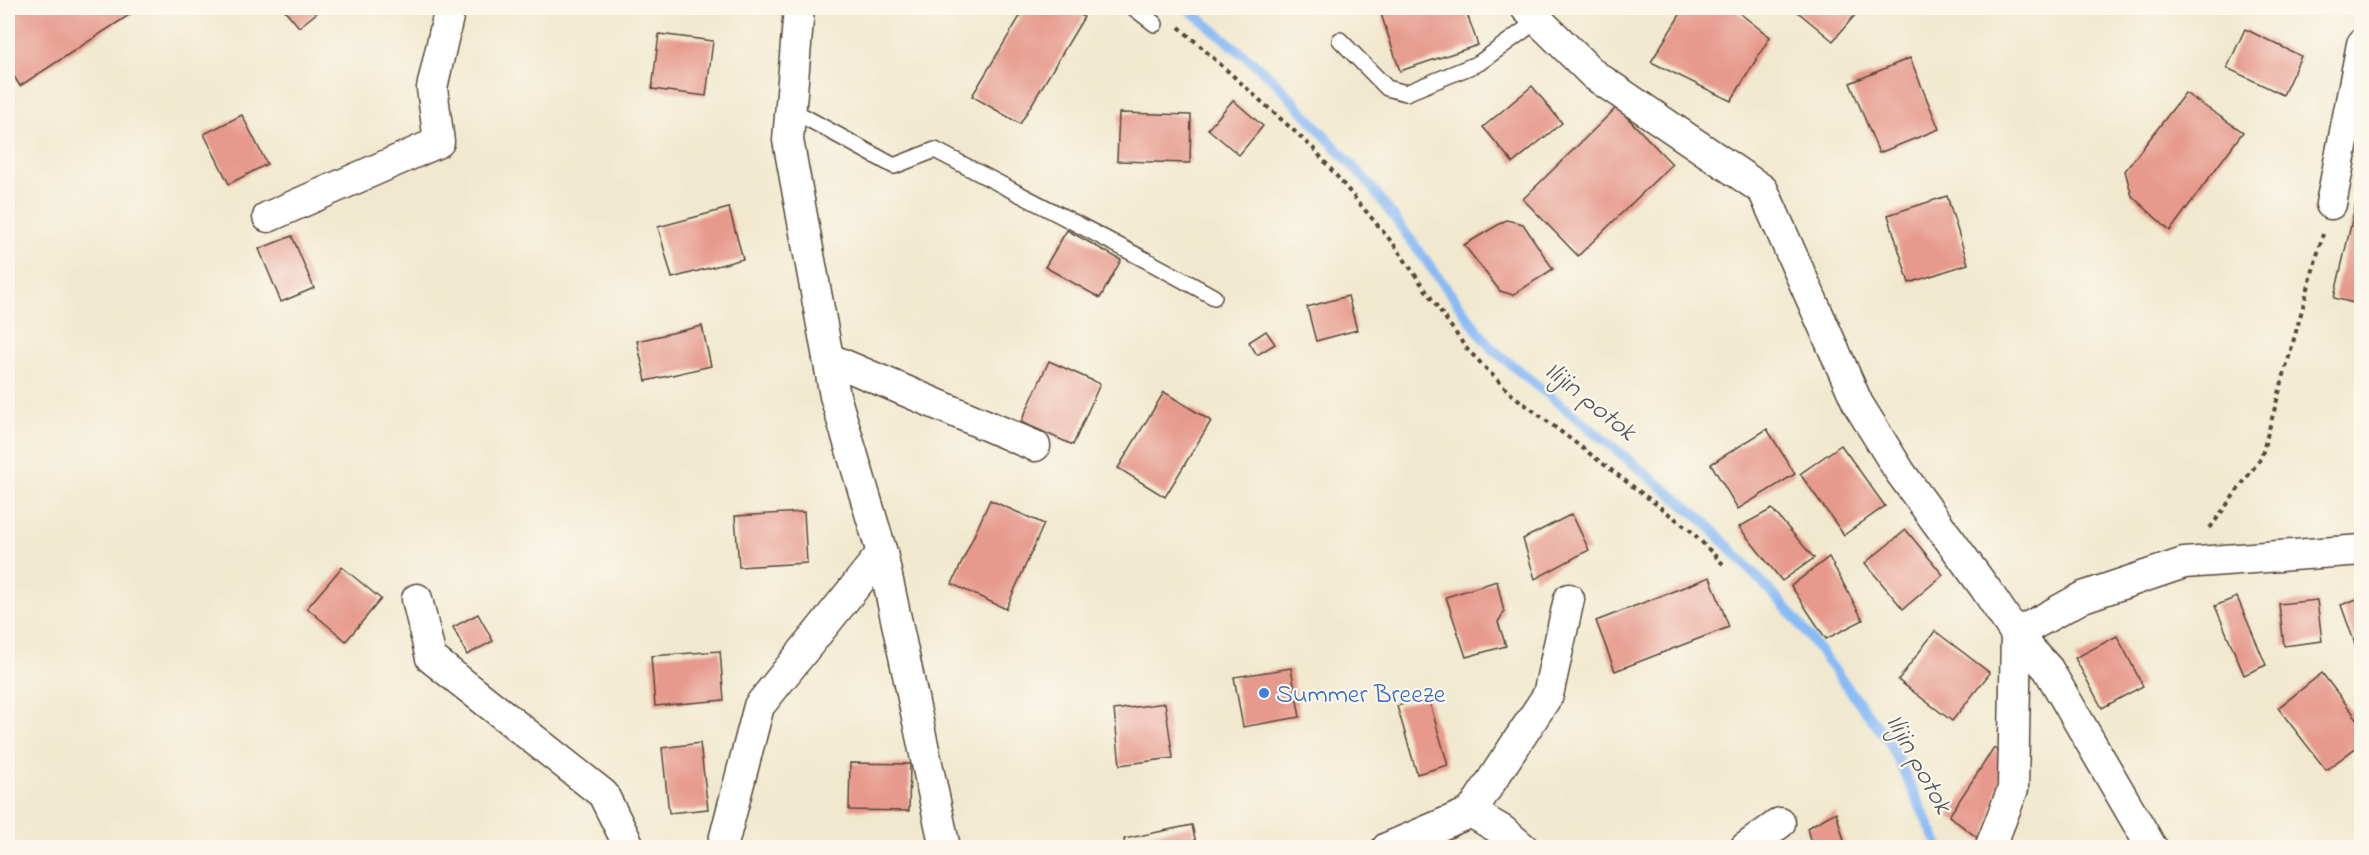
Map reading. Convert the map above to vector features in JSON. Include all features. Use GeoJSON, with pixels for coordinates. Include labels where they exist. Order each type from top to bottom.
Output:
{"type":"FeatureCollection","features":[{"type":"Feature","properties":{"kind":"street"},"geometry":{"type":"LineString","coordinates":[[268,217],[440,142],[432,88],[450,8]]}},
{"type":"Feature","properties":{"kind":"street"},"geometry":{"type":"LineString","coordinates":[[799,8],[788,140],[835,396],[882,553],[945,848]]}},
{"type":"Feature","properties":{"kind":"street"},"geometry":{"type":"LineString","coordinates":[[1532,14],[1594,75],[1763,190],[1858,404],[1900,472],[2016,634],[2048,669],[2152,848]]}},
{"type":"Feature","properties":{"kind":"street"},"geometry":{"type":"LineString","coordinates":[[2331,204],[2361,44]]}},
{"type":"Feature","properties":{"kind":"street"},"geometry":{"type":"LineString","coordinates":[[828,358],[1035,446]]}},
{"type":"Feature","properties":{"kind":"street"},"geometry":{"type":"LineString","coordinates":[[2016,634],[2083,597],[2184,563],[2361,550]]}},
{"type":"Feature","properties":{"kind":"street"},"geometry":{"type":"LineString","coordinates":[[722,848],[759,706],[882,553]]}},
{"type":"Feature","properties":{"kind":"street"},"geometry":{"type":"LineString","coordinates":[[417,599],[431,658],[603,794],[630,848]]}},
{"type":"Feature","properties":{"kind":"street"},"geometry":{"type":"LineString","coordinates":[[1387,848],[1471,812],[1548,695],[1569,599]]}},
{"type":"Feature","properties":{"kind":"street"},"geometry":{"type":"LineString","coordinates":[[1990,848],[2013,789],[2016,634]]}},
{"type":"Feature","properties":{"kind":"street"},"geometry":{"type":"LineString","coordinates":[[1471,812],[1503,831],[1523,848]]}},
{"type":"Feature","properties":{"kind":"street"},"geometry":{"type":"LineString","coordinates":[[1745,848],[1780,824]]}},
{"type":"Feature","properties":{"kind":"lane"},"geometry":{"type":"LineString","coordinates":[[1134,8],[1155,24]]}},
{"type":"Feature","properties":{"kind":"lane"},"geometry":{"type":"LineString","coordinates":[[1340,40],[1387,88],[1406,93],[1479,63],[1532,14]]}},
{"type":"Feature","properties":{"kind":"lane"},"geometry":{"type":"LineString","coordinates":[[790,109],[894,166],[935,150],[1040,206],[1087,228],[1214,297]]}},
{"type":"Feature","properties":{"kind":"path"},"geometry":{"type":"LineString","coordinates":[[1155,24],[1178,26],[1314,149],[1395,246],[1466,348],[1510,393],[1690,530],[1723,564]]}},
{"type":"Feature","properties":{"kind":"path"},"geometry":{"type":"LineString","coordinates":[[2184,563],[2261,458],[2331,204]]}},
{"type":"Feature","properties":{"kind":"building"},"geometry":{"type":"Polygon","coordinates":[[[12,8],[140,8],[20,86],[8,67],[8,11],[12,8]]]}},
{"type":"Feature","properties":{"kind":"building"},"geometry":{"type":"Polygon","coordinates":[[[283,8],[323,8],[299,27],[283,8]]]}},
{"type":"Feature","properties":{"kind":"building"},"geometry":{"type":"Polygon","coordinates":[[[1025,8],[1067,8],[1084,17],[1020,124],[972,96],[1025,8]]]}},
{"type":"Feature","properties":{"kind":"building"},"geometry":{"type":"Polygon","coordinates":[[[1379,8],[1465,8],[1478,45],[1400,71],[1379,8]]]}},
{"type":"Feature","properties":{"kind":"building"},"geometry":{"type":"Polygon","coordinates":[[[1684,8],[1733,8],[1770,37],[1731,101],[1651,62],[1684,8]]]}},
{"type":"Feature","properties":{"kind":"building"},"geometry":{"type":"Polygon","coordinates":[[[1793,8],[1861,8],[1833,41],[1793,8]]]}},
{"type":"Feature","properties":{"kind":"building"},"geometry":{"type":"Polygon","coordinates":[[[2245,29],[2301,56],[2283,95],[2227,68],[2245,29]]]}},
{"type":"Feature","properties":{"kind":"building"},"geometry":{"type":"Polygon","coordinates":[[[659,34],[713,41],[706,96],[652,89],[659,34]]]}},
{"type":"Feature","properties":{"kind":"building"},"geometry":{"type":"Polygon","coordinates":[[[1910,58],[1939,129],[1879,153],[1850,83],[1910,58]]]}},
{"type":"Feature","properties":{"kind":"building"},"geometry":{"type":"Polygon","coordinates":[[[1532,86],[1562,123],[1513,163],[1483,127],[1532,86]]]}},
{"type":"Feature","properties":{"kind":"building"},"geometry":{"type":"Polygon","coordinates":[[[2185,93],[2243,132],[2170,231],[2132,196],[2125,171],[2185,93]]]}},
{"type":"Feature","properties":{"kind":"building"},"geometry":{"type":"Polygon","coordinates":[[[1233,100],[1263,126],[1239,155],[1208,129],[1233,100]]]}},
{"type":"Feature","properties":{"kind":"building"},"geometry":{"type":"Polygon","coordinates":[[[1617,107],[1672,164],[1578,256],[1523,199],[1617,107]]]}},
{"type":"Feature","properties":{"kind":"building"},"geometry":{"type":"Polygon","coordinates":[[[1119,113],[1191,115],[1190,163],[1117,161],[1119,113]]]}},
{"type":"Feature","properties":{"kind":"building"},"geometry":{"type":"Polygon","coordinates":[[[242,115],[267,164],[229,184],[204,134],[242,115]]]}},
{"type":"Feature","properties":{"kind":"building"},"geometry":{"type":"Polygon","coordinates":[[[1947,196],[1968,264],[1909,283],[1888,215],[1947,196]]]}},
{"type":"Feature","properties":{"kind":"building"},"geometry":{"type":"Polygon","coordinates":[[[2356,203],[2362,204],[2362,305],[2334,298],[2356,203]]]}},
{"type":"Feature","properties":{"kind":"building"},"geometry":{"type":"Polygon","coordinates":[[[729,208],[743,259],[672,278],[658,227],[729,208]]]}},
{"type":"Feature","properties":{"kind":"building"},"geometry":{"type":"Polygon","coordinates":[[[1506,220],[1523,224],[1553,269],[1513,295],[1500,291],[1464,245],[1506,220]]]}},
{"type":"Feature","properties":{"kind":"building"},"geometry":{"type":"Polygon","coordinates":[[[1067,230],[1121,260],[1100,298],[1045,267],[1067,230]]]}},
{"type":"Feature","properties":{"kind":"building"},"geometry":{"type":"Polygon","coordinates":[[[292,236],[314,288],[281,302],[259,249],[292,236]]]}},
{"type":"Feature","properties":{"kind":"building"},"geometry":{"type":"Polygon","coordinates":[[[1348,296],[1357,330],[1316,341],[1307,307],[1348,296]]]}},
{"type":"Feature","properties":{"kind":"building"},"geometry":{"type":"Polygon","coordinates":[[[702,326],[711,366],[646,381],[637,341],[702,326]]]}},
{"type":"Feature","properties":{"kind":"building"},"geometry":{"type":"Polygon","coordinates":[[[1266,331],[1275,344],[1257,355],[1249,342],[1266,331]]]}},
{"type":"Feature","properties":{"kind":"building"},"geometry":{"type":"Polygon","coordinates":[[[1049,361],[1100,384],[1073,445],[1021,422],[1049,361]]]}},
{"type":"Feature","properties":{"kind":"building"},"geometry":{"type":"Polygon","coordinates":[[[1164,392],[1211,421],[1165,497],[1118,468],[1164,392]]]}},
{"type":"Feature","properties":{"kind":"building"},"geometry":{"type":"Polygon","coordinates":[[[1767,429],[1795,474],[1738,509],[1711,464],[1767,429]]]}},
{"type":"Feature","properties":{"kind":"building"},"geometry":{"type":"Polygon","coordinates":[[[1841,445],[1885,506],[1844,535],[1800,474],[1841,445]]]}},
{"type":"Feature","properties":{"kind":"building"},"geometry":{"type":"Polygon","coordinates":[[[990,500],[1044,524],[1006,609],[952,584],[990,500]]]}},
{"type":"Feature","properties":{"kind":"building"},"geometry":{"type":"Polygon","coordinates":[[[1772,509],[1814,558],[1782,581],[1739,527],[1772,509]]]}},
{"type":"Feature","properties":{"kind":"building"},"geometry":{"type":"Polygon","coordinates":[[[804,512],[807,563],[739,567],[735,516],[804,512]]]}},
{"type":"Feature","properties":{"kind":"building"},"geometry":{"type":"Polygon","coordinates":[[[1572,514],[1589,550],[1535,579],[1523,539],[1572,514]]]}},
{"type":"Feature","properties":{"kind":"building"},"geometry":{"type":"Polygon","coordinates":[[[1906,530],[1943,575],[1903,609],[1865,563],[1906,530]]]}},
{"type":"Feature","properties":{"kind":"building"},"geometry":{"type":"Polygon","coordinates":[[[1829,557],[1863,620],[1826,639],[1791,586],[1829,557]]]}},
{"type":"Feature","properties":{"kind":"building"},"geometry":{"type":"Polygon","coordinates":[[[342,567],[381,599],[346,641],[307,608],[342,567]]]}},
{"type":"Feature","properties":{"kind":"building"},"geometry":{"type":"Polygon","coordinates":[[[1710,577],[1729,627],[1615,671],[1596,621],[1710,577]]]}},
{"type":"Feature","properties":{"kind":"building"},"geometry":{"type":"Polygon","coordinates":[[[1497,581],[1504,612],[1498,622],[1506,646],[1466,657],[1446,597],[1497,581]]]}},
{"type":"Feature","properties":{"kind":"building"},"geometry":{"type":"Polygon","coordinates":[[[2237,597],[2266,665],[2244,675],[2215,606],[2237,597]]]}},
{"type":"Feature","properties":{"kind":"building"},"geometry":{"type":"Polygon","coordinates":[[[2362,597],[2362,661],[2361,661],[2341,605],[2362,597]]]}},
{"type":"Feature","properties":{"kind":"building"},"geometry":{"type":"Polygon","coordinates":[[[2317,600],[2322,641],[2284,646],[2279,604],[2317,600]]]}},
{"type":"Feature","properties":{"kind":"building"},"geometry":{"type":"Polygon","coordinates":[[[478,614],[493,641],[467,655],[453,627],[478,614]]]}},
{"type":"Feature","properties":{"kind":"building"},"geometry":{"type":"Polygon","coordinates":[[[1935,631],[1990,673],[1952,721],[1898,680],[1935,631]]]}},
{"type":"Feature","properties":{"kind":"building"},"geometry":{"type":"Polygon","coordinates":[[[2117,636],[2143,686],[2102,708],[2075,658],[2117,636]]]}},
{"type":"Feature","properties":{"kind":"building"},"geometry":{"type":"Polygon","coordinates":[[[720,651],[724,700],[655,706],[651,656],[720,651]]]}},
{"type":"Feature","properties":{"kind":"building"},"geometry":{"type":"Polygon","coordinates":[[[1291,668],[1300,717],[1243,727],[1234,677],[1291,668]]]}},
{"type":"Feature","properties":{"kind":"building"},"geometry":{"type":"Polygon","coordinates":[[[2322,673],[2362,725],[2362,743],[2326,770],[2278,708],[2322,673]]]}},
{"type":"Feature","properties":{"kind":"building"},"geometry":{"type":"Polygon","coordinates":[[[1428,697],[1448,765],[1417,774],[1397,706],[1428,697]]]}},
{"type":"Feature","properties":{"kind":"building"},"geometry":{"type":"Polygon","coordinates":[[[1165,703],[1173,758],[1120,765],[1114,710],[1165,703]]]}},
{"type":"Feature","properties":{"kind":"building"},"geometry":{"type":"Polygon","coordinates":[[[700,743],[708,809],[669,813],[662,748],[700,743]]]}},
{"type":"Feature","properties":{"kind":"building"},"geometry":{"type":"Polygon","coordinates":[[[1994,748],[2005,758],[1984,843],[1949,816],[1994,748]]]}},
{"type":"Feature","properties":{"kind":"building"},"geometry":{"type":"Polygon","coordinates":[[[850,763],[910,764],[909,811],[849,810],[850,763]]]}},
{"type":"Feature","properties":{"kind":"building"},"geometry":{"type":"Polygon","coordinates":[[[1836,812],[1846,848],[1812,848],[1807,828],[1836,812]]]}},
{"type":"Feature","properties":{"kind":"building"},"geometry":{"type":"Polygon","coordinates":[[[1192,825],[1197,848],[1125,848],[1124,839],[1192,825]]]}},
{"type":"Feature","properties":{"kind":"waterway","name":"Ilijin potok"},"geometry":{"type":"LineString","coordinates":[[1187,8],[1274,80],[1369,184],[1491,348],[1704,521],[1790,612],[1890,743],[1940,848]]}},
{"type":"Feature","properties":{"kind":"place","name":"Summer Breeze"},"geometry":{"type":"Point","coordinates":[1264,693]}}]}
